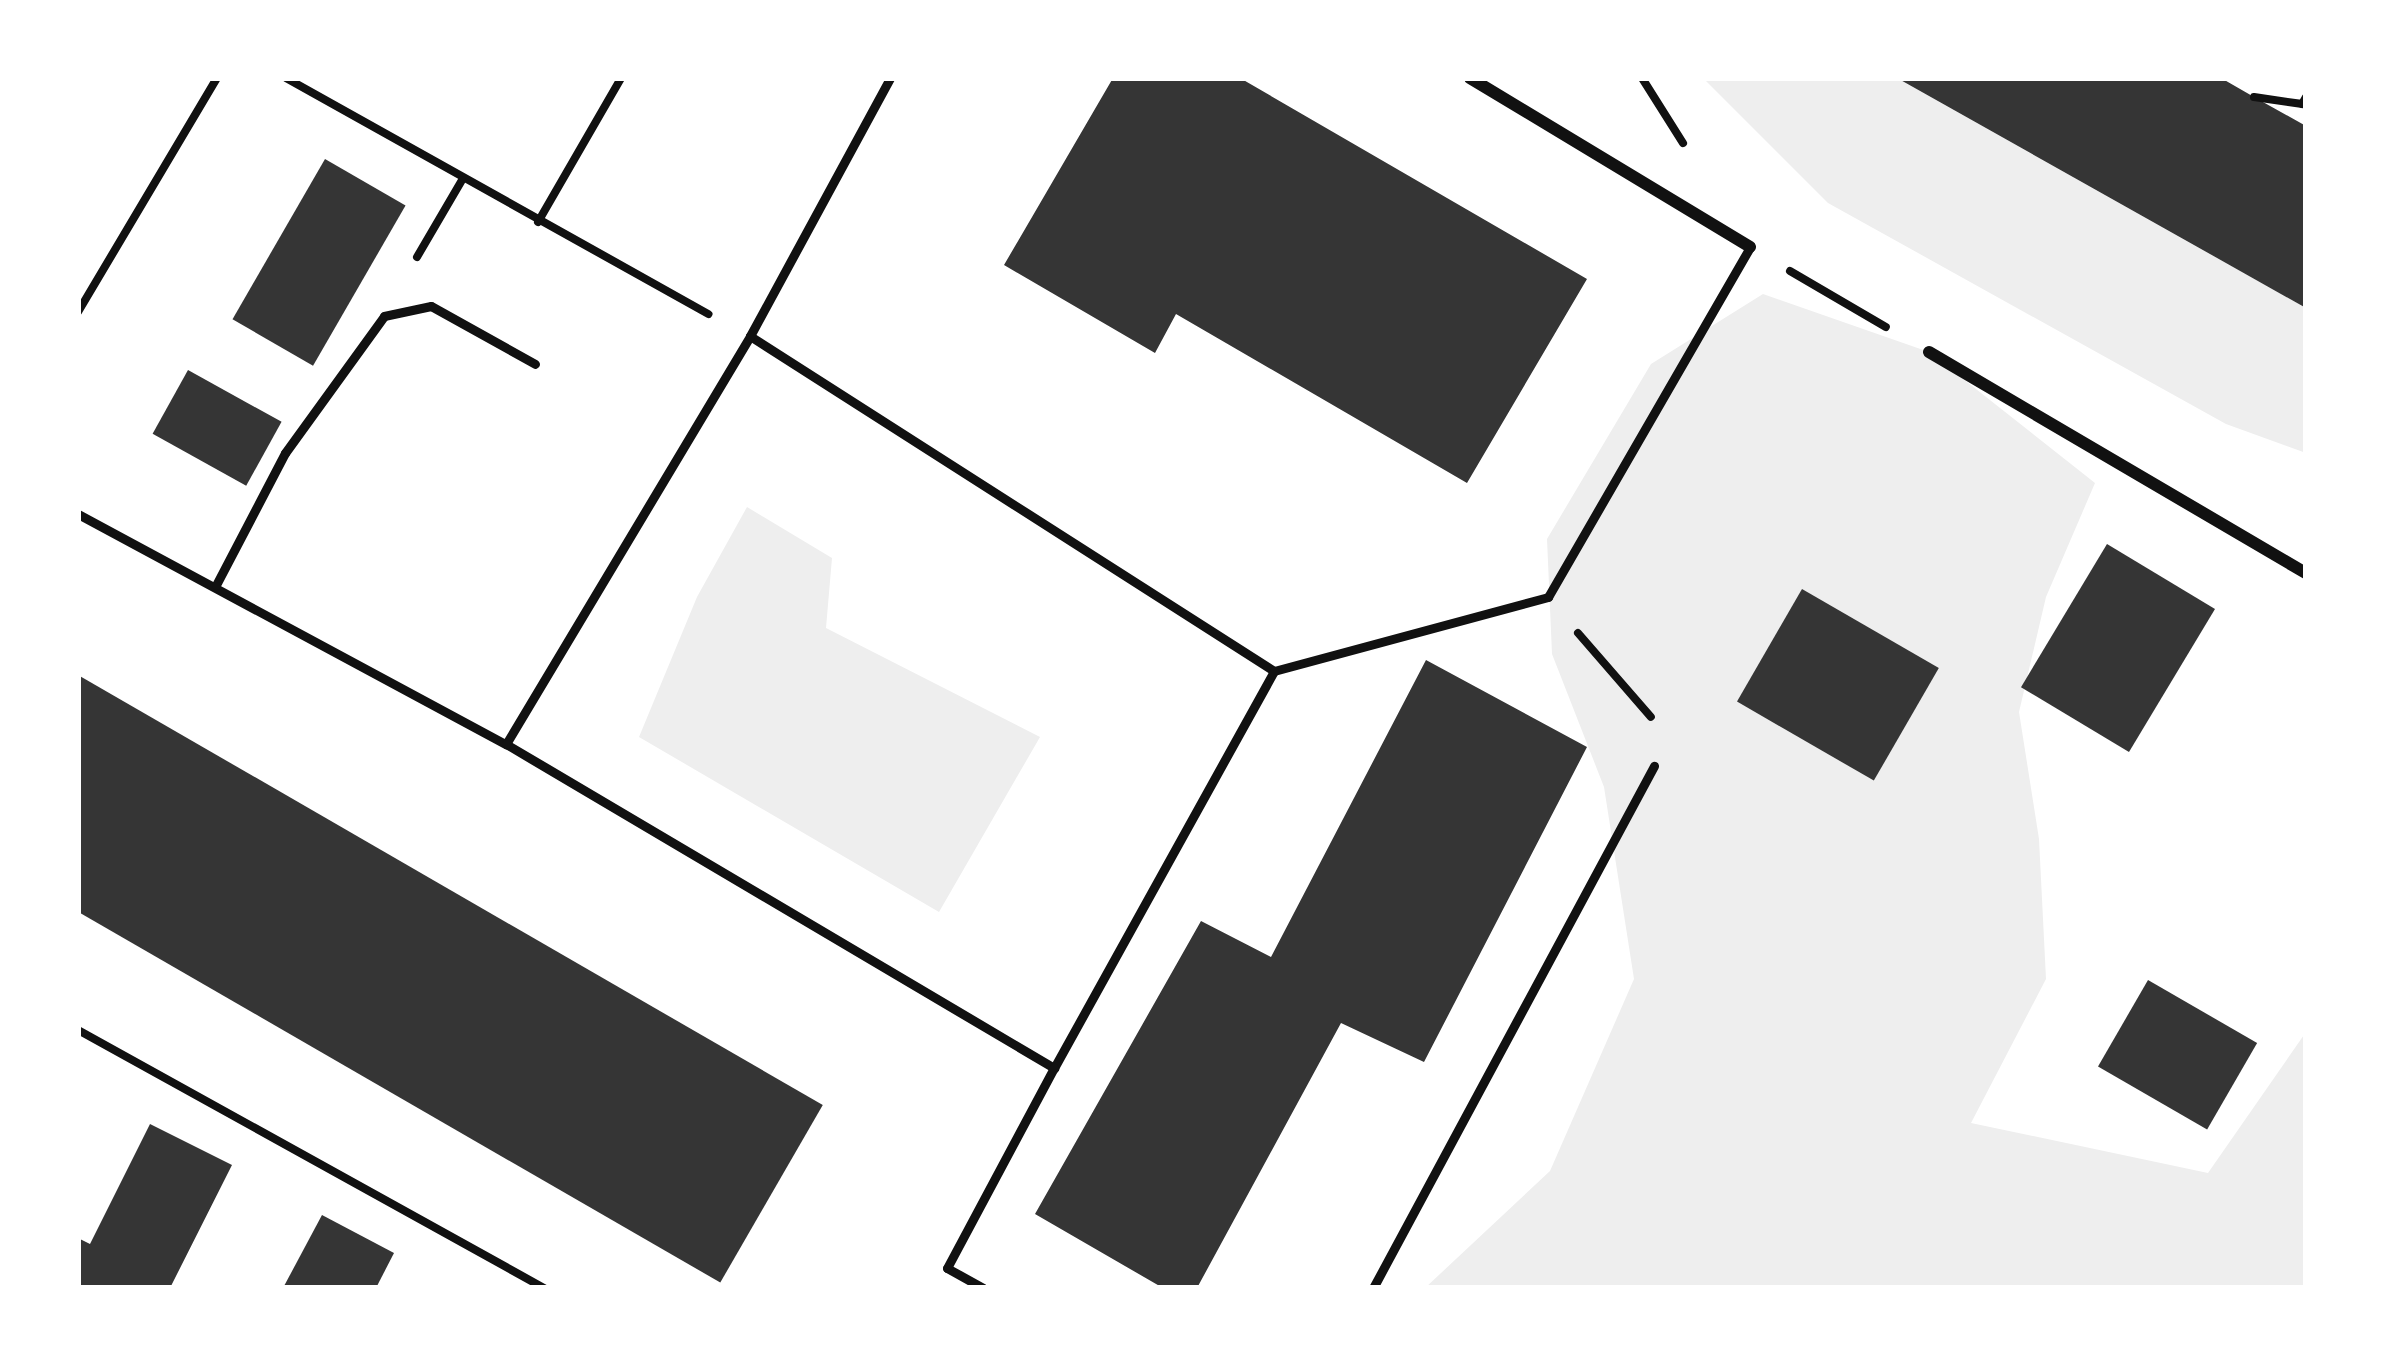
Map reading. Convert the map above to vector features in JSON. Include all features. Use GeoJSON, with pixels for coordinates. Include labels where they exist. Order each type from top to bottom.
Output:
{"type":"FeatureCollection","features":[{"type":"Feature","properties":{"kind":"street"},"geometry":{"type":"LineString","coordinates":[[1470,78],[1750,247]]}},
{"type":"Feature","properties":{"kind":"street"},"geometry":{"type":"LineString","coordinates":[[1929,352],[2306,573]]}},
{"type":"Feature","properties":{"kind":"lane"},"geometry":{"type":"LineString","coordinates":[[506,744],[750,336],[890,78]]}},
{"type":"Feature","properties":{"kind":"lane"},"geometry":{"type":"LineString","coordinates":[[983,1288],[947,1268],[1274,671],[1548,597],[1750,247]]}},
{"type":"Feature","properties":{"kind":"lane"},"geometry":{"type":"LineString","coordinates":[[216,585],[285,453],[384,316],[431,306],[535,364]]}},
{"type":"Feature","properties":{"kind":"lane"},"geometry":{"type":"LineString","coordinates":[[750,336],[1274,671]]}},
{"type":"Feature","properties":{"kind":"lane"},"geometry":{"type":"LineString","coordinates":[[78,514],[506,744],[1054,1068]]}},
{"type":"Feature","properties":{"kind":"lane"},"geometry":{"type":"LineString","coordinates":[[1373,1288],[1654,766]]}},
{"type":"Feature","properties":{"kind":"path"},"geometry":{"type":"LineString","coordinates":[[78,312],[217,78]]}},
{"type":"Feature","properties":{"kind":"path"},"geometry":{"type":"LineString","coordinates":[[286,78],[538,223],[750,336]]}},
{"type":"Feature","properties":{"kind":"path"},"geometry":{"type":"LineString","coordinates":[[538,223],[621,78]]}},
{"type":"Feature","properties":{"kind":"path"},"geometry":{"type":"LineString","coordinates":[[2254,97],[2302,104],[2306,97]]}},
{"type":"Feature","properties":{"kind":"path"},"geometry":{"type":"LineString","coordinates":[[384,316],[462,180]]}},
{"type":"Feature","properties":{"kind":"path"},"geometry":{"type":"LineString","coordinates":[[1750,247],[1929,352]]}},
{"type":"Feature","properties":{"kind":"path"},"geometry":{"type":"LineString","coordinates":[[1548,597],[1653,720],[1654,766]]}},
{"type":"Feature","properties":{"kind":"path"},"geometry":{"type":"LineString","coordinates":[[78,1030],[544,1288]]}},
{"type":"Feature","properties":{"kind":"shaded area"},"geometry":{"type":"Polygon","coordinates":[[[1703,78],[1897,78],[2306,308],[2306,453],[2226,424],[1828,203],[1703,78]]]}},
{"type":"Feature","properties":{"kind":"shaded area"},"geometry":{"type":"Polygon","coordinates":[[[1763,294],[1929,352],[2095,483],[2046,597],[2019,712],[2039,839],[2046,979],[1971,1123],[2208,1173],[2306,1032],[2306,1288],[1425,1288],[1550,1171],[1634,979],[1604,787],[1552,654],[1547,539],[1651,364],[1763,294]]]}},
{"type":"Feature","properties":{"kind":"shaded area"},"geometry":{"type":"Polygon","coordinates":[[[747,507],[832,558],[826,628],[1040,737],[939,912],[639,737],[697,597],[747,507]]]}},
{"type":"Feature","properties":{"kind":"building"},"geometry":{"type":"Polygon","coordinates":[[[1113,78],[1240,78],[1587,279],[1467,483],[1176,314],[1155,353],[1004,265],[1113,78]]]}},
{"type":"Feature","properties":{"kind":"building"},"geometry":{"type":"Polygon","coordinates":[[[1897,78],[2221,78],[2306,126],[2306,308],[1897,78]]]}},
{"type":"Feature","properties":{"kind":"building"},"geometry":{"type":"Polygon","coordinates":[[[325,159],[406,205],[313,366],[232,319],[325,159]]]}},
{"type":"Feature","properties":{"kind":"building"},"geometry":{"type":"Polygon","coordinates":[[[188,370],[282,422],[246,486],[153,434],[188,370]]]}},
{"type":"Feature","properties":{"kind":"building"},"geometry":{"type":"Polygon","coordinates":[[[2107,544],[2215,609],[2129,752],[2021,687],[2107,544]]]}},
{"type":"Feature","properties":{"kind":"building"},"geometry":{"type":"Polygon","coordinates":[[[1802,589],[1939,668],[1874,781],[1737,702],[1802,589]]]}},
{"type":"Feature","properties":{"kind":"building"},"geometry":{"type":"Polygon","coordinates":[[[1426,660],[1587,747],[1424,1062],[1341,1023],[1197,1288],[1163,1288],[1035,1214],[1201,921],[1271,957],[1426,660]]]}},
{"type":"Feature","properties":{"kind":"building"},"geometry":{"type":"Polygon","coordinates":[[[78,675],[823,1105],[720,1283],[78,912],[78,675]]]}},
{"type":"Feature","properties":{"kind":"building"},"geometry":{"type":"Polygon","coordinates":[[[2148,980],[2257,1043],[2207,1130],[2098,1067],[2148,980]]]}},
{"type":"Feature","properties":{"kind":"building"},"geometry":{"type":"Polygon","coordinates":[[[150,1124],[232,1165],[170,1288],[78,1288],[78,1238],[90,1244],[150,1124]]]}},
{"type":"Feature","properties":{"kind":"building"},"geometry":{"type":"Polygon","coordinates":[[[322,1215],[394,1253],[376,1288],[283,1288],[322,1215]]]}}]}
